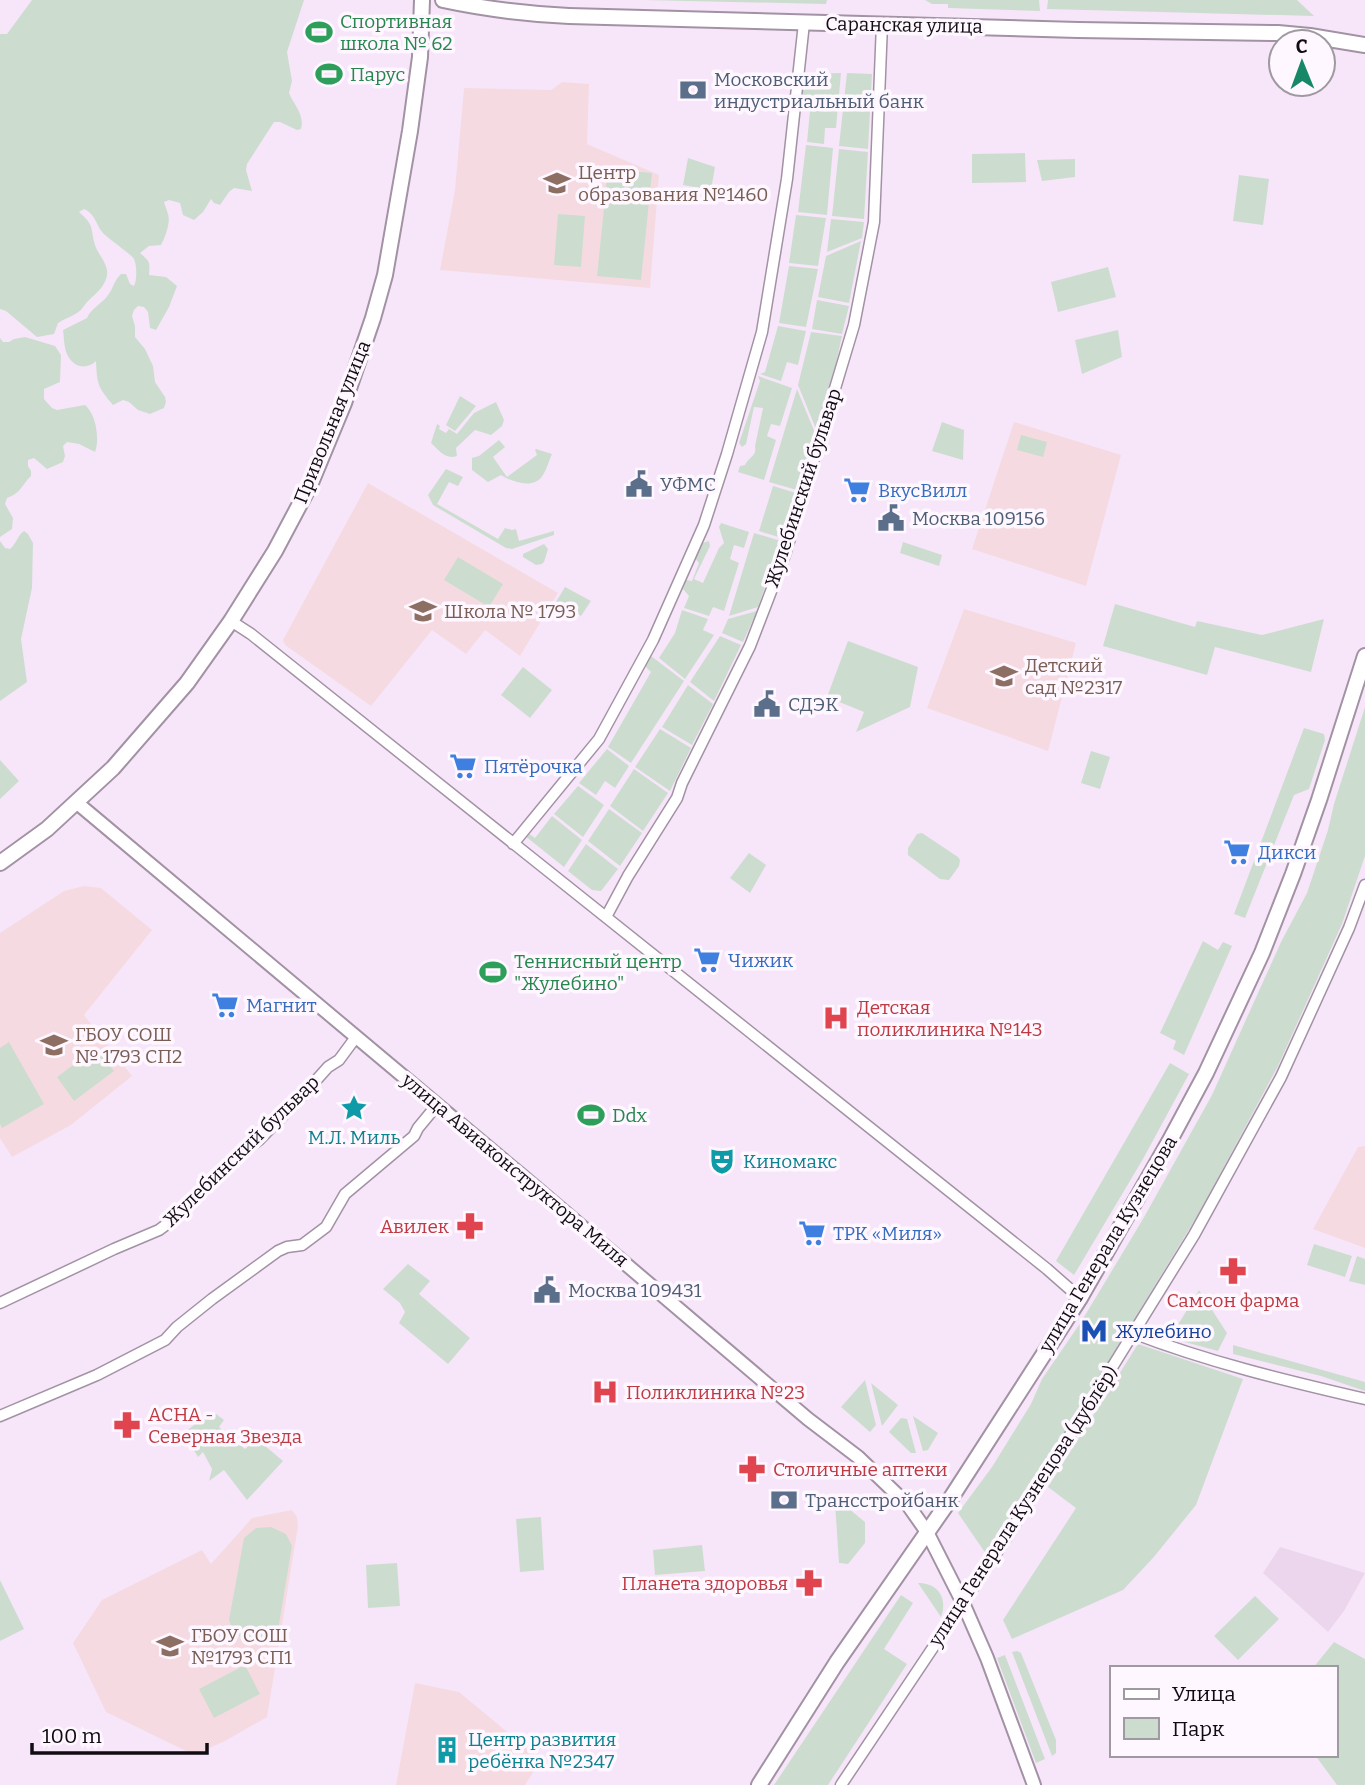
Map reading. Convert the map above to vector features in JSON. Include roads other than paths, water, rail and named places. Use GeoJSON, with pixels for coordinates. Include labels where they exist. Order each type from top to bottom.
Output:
{"type":"FeatureCollection","features":[{"type":"Feature","properties":{"kind":"main road","name":"Привольная улица"},"geometry":{"type":"LineString","coordinates":[[0,863],[47,829],[113,768],[187,683],[231,621],[286,534],[310,485],[344,403],[385,275],[420,57],[422,0]]}},
{"type":"Feature","properties":{"kind":"main road","name":"Саранская улица"},"geometry":{"type":"LineString","coordinates":[[443,0],[489,9],[544,15],[1278,33],[1365,45]]}},
{"type":"Feature","properties":{"kind":"main road","name":"улица Генерала Кузнецова"},"geometry":{"type":"LineString","coordinates":[[759,1785],[837,1661],[927,1532],[1080,1298],[1169,1142],[1206,1073],[1262,953],[1320,800],[1365,656]]}},
{"type":"Feature","properties":{"kind":"street"},"geometry":{"type":"LineString","coordinates":[[513,844],[599,738],[653,640],[704,525],[762,332],[787,179],[804,23]]}},
{"type":"Feature","properties":{"kind":"street","name":"Жулебинский бульвар"},"geometry":{"type":"LineString","coordinates":[[606,917],[628,876],[677,798],[750,646],[785,555],[854,325],[874,222],[882,24]]}},
{"type":"Feature","properties":{"kind":"street"},"geometry":{"type":"LineString","coordinates":[[231,621],[251,634],[606,917],[1080,1298]]}},
{"type":"Feature","properties":{"kind":"street","name":"улица Авиаконструктора Миля"},"geometry":{"type":"LineString","coordinates":[[76,802],[808,1419],[858,1457],[908,1505],[927,1532],[963,1603],[987,1658],[1034,1785]]}},
{"type":"Feature","properties":{"kind":"street","name":"улица Генерала Кузнецова (дублёр)"},"geometry":{"type":"LineString","coordinates":[[841,1785],[1007,1537],[1182,1256],[1272,1095],[1321,992],[1365,885]]}},
{"type":"Feature","properties":{"kind":"street","name":"Жулебинский бульвар"},"geometry":{"type":"LineString","coordinates":[[0,1303],[159,1230],[234,1158],[259,1140],[328,1067],[339,1060],[356,1037]]}},
{"type":"Feature","properties":{"kind":"street"},"geometry":{"type":"LineString","coordinates":[[0,1416],[97,1375],[165,1340],[212,1299],[278,1251],[302,1245],[313,1238],[326,1227],[345,1194],[414,1136],[437,1105]]}},
{"type":"Feature","properties":{"kind":"street"},"geometry":{"type":"LineString","coordinates":[[1133,1333],[1260,1374],[1365,1399]]}},
{"type":"Feature","properties":{"kind":"place","name":"Спортивная школа № 62"},"geometry":{"type":"Point","coordinates":[319,32]}},
{"type":"Feature","properties":{"kind":"place","name":"Парус"},"geometry":{"type":"Point","coordinates":[329,74]}},
{"type":"Feature","properties":{"kind":"place","name":"Московский индустриальный банк"},"geometry":{"type":"Point","coordinates":[693,90]}},
{"type":"Feature","properties":{"kind":"place","name":"Центр образования №1460"},"geometry":{"type":"Point","coordinates":[557,183]}},
{"type":"Feature","properties":{"kind":"place","name":"УФМС"},"geometry":{"type":"Point","coordinates":[639,484]}},
{"type":"Feature","properties":{"kind":"place","name":"ВкусВилл"},"geometry":{"type":"Point","coordinates":[857,490]}},
{"type":"Feature","properties":{"kind":"place","name":"Москва 109156"},"geometry":{"type":"Point","coordinates":[891,518]}},
{"type":"Feature","properties":{"kind":"place","name":"Школа № 1793"},"geometry":{"type":"Point","coordinates":[423,611]}},
{"type":"Feature","properties":{"kind":"place","name":"Детский сад №2317"},"geometry":{"type":"Point","coordinates":[1004,676]}},
{"type":"Feature","properties":{"kind":"place","name":"СДЭК"},"geometry":{"type":"Point","coordinates":[767,704]}},
{"type":"Feature","properties":{"kind":"place","name":"Пятёрочка"},"geometry":{"type":"Point","coordinates":[463,766]}},
{"type":"Feature","properties":{"kind":"place","name":"Дикси"},"geometry":{"type":"Point","coordinates":[1237,852]}},
{"type":"Feature","properties":{"kind":"place","name":"Чижик"},"geometry":{"type":"Point","coordinates":[707,960]}},
{"type":"Feature","properties":{"kind":"place","name":"Теннисный центр \"Жулебино\""},"geometry":{"type":"Point","coordinates":[493,972]}},
{"type":"Feature","properties":{"kind":"place","name":"Магнит"},"geometry":{"type":"Point","coordinates":[225,1005]}},
{"type":"Feature","properties":{"kind":"place","name":"Детская поликлиника №143"},"geometry":{"type":"Point","coordinates":[836,1018]}},
{"type":"Feature","properties":{"kind":"place","name":"ГБОУ СОШ № 1793 СП2"},"geometry":{"type":"Point","coordinates":[54,1045]}},
{"type":"Feature","properties":{"kind":"place","name":"М.Л. Миль"},"geometry":{"type":"Point","coordinates":[354,1108]}},
{"type":"Feature","properties":{"kind":"place","name":"Ddx"},"geometry":{"type":"Point","coordinates":[591,1115]}},
{"type":"Feature","properties":{"kind":"place","name":"Киномакс"},"geometry":{"type":"Point","coordinates":[722,1161]}},
{"type":"Feature","properties":{"kind":"place","name":"Авилек"},"geometry":{"type":"Point","coordinates":[470,1226]}},
{"type":"Feature","properties":{"kind":"place","name":"ТРК «Миля»"},"geometry":{"type":"Point","coordinates":[812,1233]}},
{"type":"Feature","properties":{"kind":"place","name":"Самсон фарма"},"geometry":{"type":"Point","coordinates":[1233,1271]}},
{"type":"Feature","properties":{"kind":"place","name":"Москва 109431"},"geometry":{"type":"Point","coordinates":[547,1290]}},
{"type":"Feature","properties":{"kind":"place","name":"Жулебино"},"geometry":{"type":"Point","coordinates":[1094,1331]}},
{"type":"Feature","properties":{"kind":"place","name":"Поликлиника №23"},"geometry":{"type":"Point","coordinates":[605,1392]}},
{"type":"Feature","properties":{"kind":"place","name":"АСНА - Северная Звезда"},"geometry":{"type":"Point","coordinates":[127,1425]}},
{"type":"Feature","properties":{"kind":"place","name":"Столичные аптеки"},"geometry":{"type":"Point","coordinates":[752,1469]}},
{"type":"Feature","properties":{"kind":"place","name":"Трансстройбанк"},"geometry":{"type":"Point","coordinates":[784,1500]}},
{"type":"Feature","properties":{"kind":"place","name":"Планета здоровья"},"geometry":{"type":"Point","coordinates":[809,1583]}},
{"type":"Feature","properties":{"kind":"place","name":"ГБОУ СОШ №1793 СП1"},"geometry":{"type":"Point","coordinates":[170,1646]}},
{"type":"Feature","properties":{"kind":"place","name":"Центр развития ребёнка №2347"},"geometry":{"type":"Point","coordinates":[447,1750]}}]}
